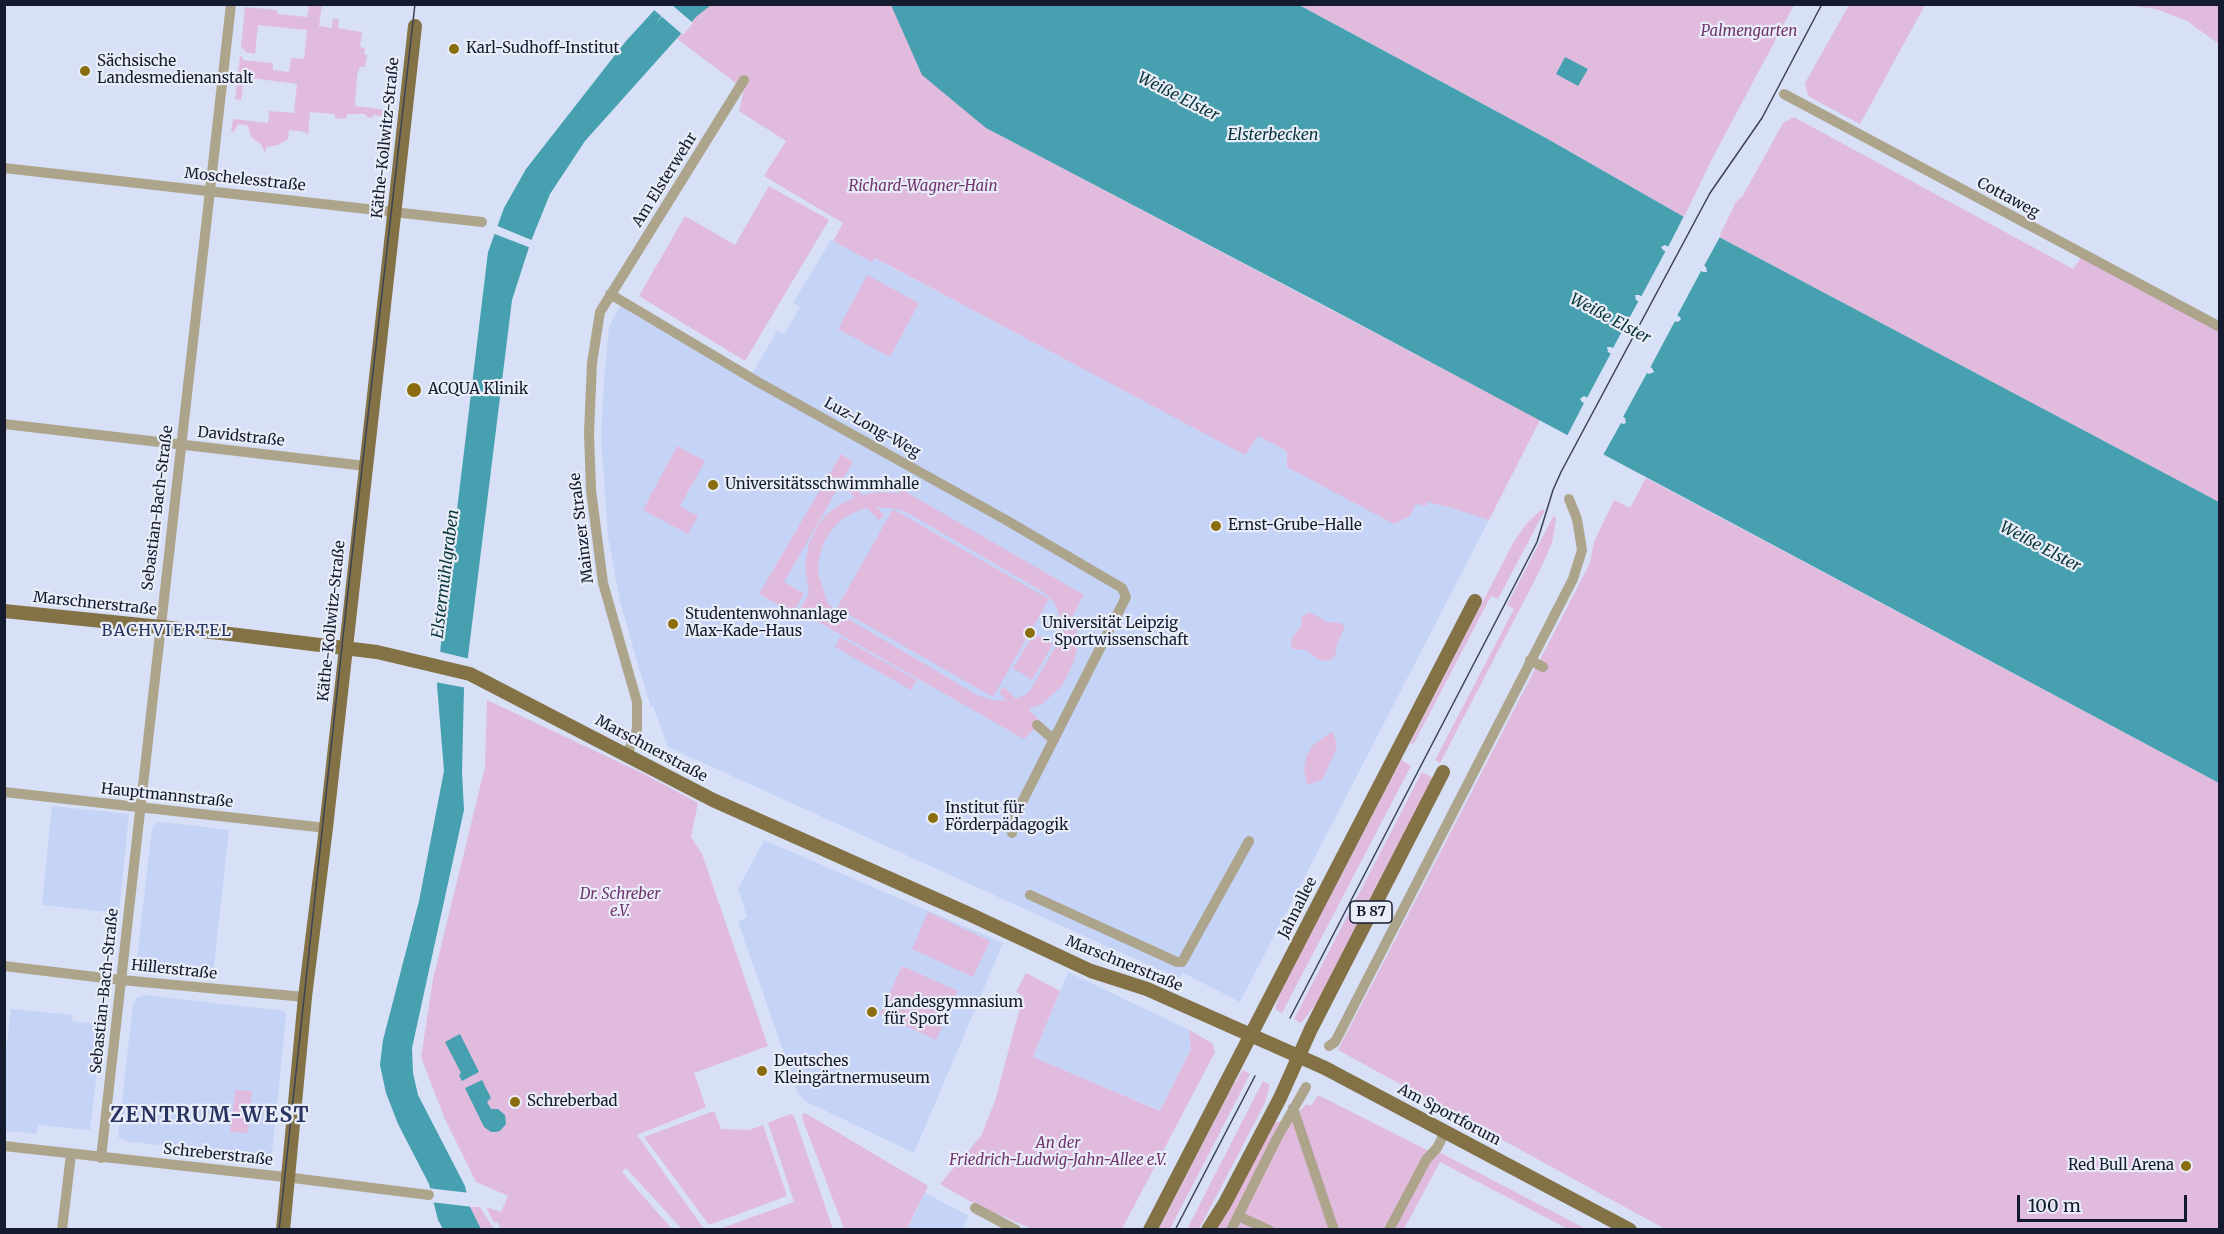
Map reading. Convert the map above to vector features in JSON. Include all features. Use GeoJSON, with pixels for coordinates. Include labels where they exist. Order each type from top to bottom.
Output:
{"type":"FeatureCollection","features":[{"type":"Feature","properties":{"kind":"main road","name":"Käthe-Kollwitz-Straße"},"geometry":{"type":"LineString","coordinates":[[282,1226],[305,997],[326,828],[415,26]]}},
{"type":"Feature","properties":{"kind":"main road","name":"Jahnallee"},"geometry":{"type":"LineString","coordinates":[[1149,1230],[1475,601]]}},
{"type":"Feature","properties":{"kind":"main road","name":"Marschnerstraße"},"geometry":{"type":"LineString","coordinates":[[4,610],[377,652],[470,674],[713,800],[959,909],[1090,971],[1147,989],[1250,1036]]}},
{"type":"Feature","properties":{"kind":"main road","name":"B 87"},"geometry":{"type":"LineString","coordinates":[[1208,1230],[1280,1098],[1311,1029],[1443,772]]}},
{"type":"Feature","properties":{"kind":"main road","name":"Am Sportforum"},"geometry":{"type":"LineString","coordinates":[[1250,1036],[1325,1068],[1630,1230]]}},
{"type":"Feature","properties":{"kind":"street","name":"Sebastian-Bach-Straße"},"geometry":{"type":"LineString","coordinates":[[101,1158],[208,192],[231,4]]}},
{"type":"Feature","properties":{"kind":"street","name":"Am Elsterwehr"},"geometry":{"type":"LineString","coordinates":[[610,294],[744,80]]}},
{"type":"Feature","properties":{"kind":"street","name":"Cottaweg"},"geometry":{"type":"LineString","coordinates":[[1784,94],[2220,327]]}},
{"type":"Feature","properties":{"kind":"street","name":"Moschelesstraße"},"geometry":{"type":"LineString","coordinates":[[4,168],[482,222]]}},
{"type":"Feature","properties":{"kind":"street","name":"Luz-Long-Weg"},"geometry":{"type":"LineString","coordinates":[[610,294],[758,382],[995,514],[1122,588],[1126,597],[1054,740]]}},
{"type":"Feature","properties":{"kind":"street","name":"Mainzer Straße"},"geometry":{"type":"LineString","coordinates":[[610,294],[600,312],[592,363],[590,479],[603,584],[637,702],[637,729],[627,755]]}},
{"type":"Feature","properties":{"kind":"street","name":"Davidstraße"},"geometry":{"type":"LineString","coordinates":[[4,424],[366,466]]}},
{"type":"Feature","properties":{"kind":"street"},"geometry":{"type":"LineString","coordinates":[[1329,1046],[1335,1042],[1573,579],[1582,550],[1577,519],[1569,499]]}},
{"type":"Feature","properties":{"kind":"street"},"geometry":{"type":"LineString","coordinates":[[1530,660],[1543,667]]}},
{"type":"Feature","properties":{"kind":"street"},"geometry":{"type":"LineString","coordinates":[[1012,833],[1015,816],[1054,740],[1037,725]]}},
{"type":"Feature","properties":{"kind":"street","name":"Hauptmannstraße"},"geometry":{"type":"LineString","coordinates":[[4,792],[326,828]]}},
{"type":"Feature","properties":{"kind":"street"},"geometry":{"type":"LineString","coordinates":[[1030,895],[1177,962],[1182,962],[1249,841]]}},
{"type":"Feature","properties":{"kind":"street","name":"Hillerstraße"},"geometry":{"type":"LineString","coordinates":[[4,966],[121,980],[305,997]]}},
{"type":"Feature","properties":{"kind":"street"},"geometry":{"type":"LineString","coordinates":[[1371,969],[1382,975]]}},
{"type":"Feature","properties":{"kind":"street"},"geometry":{"type":"LineString","coordinates":[[1231,1230],[1306,1087]]}},
{"type":"Feature","properties":{"kind":"street"},"geometry":{"type":"LineString","coordinates":[[1293,1108],[1334,1230]]}},
{"type":"Feature","properties":{"kind":"street"},"geometry":{"type":"LineString","coordinates":[[1389,1230],[1426,1160],[1437,1148],[1445,1132]]}},
{"type":"Feature","properties":{"kind":"street","name":"Schreberstraße"},"geometry":{"type":"LineString","coordinates":[[4,1146],[429,1195]]}},
{"type":"Feature","properties":{"kind":"street"},"geometry":{"type":"LineString","coordinates":[[62,1230],[71,1154]]}},
{"type":"Feature","properties":{"kind":"street"},"geometry":{"type":"LineString","coordinates":[[975,1208],[1016,1230]]}},
{"type":"Feature","properties":{"kind":"street"},"geometry":{"type":"LineString","coordinates":[[1238,1216],[1269,1230]]}},
{"type":"Feature","properties":{"kind":"shaded area","name":"Universität Leipzig - Sportwissenschaft"},"geometry":{"type":"Polygon","coordinates":[[[831,240],[871,261],[874,258],[1245,454],[1258,436],[1287,451],[1286,459],[1416,504],[1427,502],[1489,520],[1240,1002],[1183,973],[1179,978],[1115,950],[668,747],[653,706],[651,707],[638,665],[620,601],[608,537],[601,436],[609,327],[620,306],[748,381],[777,331],[784,334],[800,307],[793,303],[831,240]]]}},
{"type":"Feature","properties":{"kind":"shaded area"},"geometry":{"type":"Polygon","coordinates":[[[52,806],[129,814],[119,913],[42,905],[52,806]]]}},
{"type":"Feature","properties":{"kind":"shaded area"},"geometry":{"type":"Polygon","coordinates":[[[161,822],[229,830],[213,974],[145,967],[137,958],[152,828],[161,822]]]}},
{"type":"Feature","properties":{"kind":"shaded area","name":"Landesgymnasium für Sport"},"geometry":{"type":"Polygon","coordinates":[[[764,840],[1003,943],[914,1153],[805,1101],[798,1093],[738,922],[747,917],[738,889],[764,840]]]}},
{"type":"Feature","properties":{"kind":"shaded area"},"geometry":{"type":"Polygon","coordinates":[[[1068,972],[1189,1030],[1191,1049],[1161,1111],[1033,1057],[1068,972]]]}},
{"type":"Feature","properties":{"kind":"shaded area"},"geometry":{"type":"Polygon","coordinates":[[[144,995],[284,1011],[286,1017],[272,1152],[268,1157],[124,1141],[118,1137],[133,1003],[144,995]]]}},
{"type":"Feature","properties":{"kind":"shaded area"},"geometry":{"type":"Polygon","coordinates":[[[11,1009],[73,1015],[71,1019],[74,1022],[103,1024],[90,1130],[38,1125],[36,1134],[5,1131],[5,1042],[7,1042],[11,1009]]]}},
{"type":"Feature","properties":{"kind":"shaded area"},"geometry":{"type":"Polygon","coordinates":[[[925,1193],[969,1216],[962,1229],[907,1230],[925,1193]]]}},
{"type":"Feature","properties":{"kind":"green space"},"geometry":{"type":"Polygon","coordinates":[[[309,5],[322,5],[319,26],[332,28],[333,19],[339,19],[338,28],[362,32],[360,47],[365,48],[364,54],[367,55],[365,67],[360,67],[357,75],[355,106],[387,110],[387,117],[373,115],[372,118],[365,114],[347,114],[346,119],[335,118],[335,114],[310,112],[308,135],[305,132],[289,130],[288,139],[278,145],[266,147],[265,153],[261,144],[252,138],[247,125],[238,124],[234,132],[231,131],[233,119],[268,123],[269,111],[294,113],[297,84],[244,77],[241,100],[235,99],[240,56],[243,60],[273,63],[273,70],[289,72],[291,58],[304,59],[307,30],[258,25],[255,54],[245,52],[245,49],[241,48],[245,7],[277,10],[277,14],[307,17],[309,5]]]}},
{"type":"Feature","properties":{"kind":"green space","name":"Richard-Wagner-Hain"},"geometry":{"type":"Polygon","coordinates":[[[711,5],[891,5],[986,128],[1540,420],[1489,520],[1427,502],[1426,506],[1416,504],[1410,516],[1394,524],[1287,467],[1287,451],[1258,436],[1245,455],[875,258],[872,262],[833,241],[843,223],[764,176],[786,141],[739,111],[744,89],[677,39],[696,17],[711,5]]]}},
{"type":"Feature","properties":{"kind":"green space","name":"Palmengarten"},"geometry":{"type":"Polygon","coordinates":[[[1299,5],[1794,5],[1712,159],[1684,217],[1546,138],[1299,5]]]}},
{"type":"Feature","properties":{"kind":"green space"},"geometry":{"type":"Polygon","coordinates":[[[1849,5],[1925,5],[1860,124],[1808,96],[1805,83],[1849,5]]]}},
{"type":"Feature","properties":{"kind":"green space"},"geometry":{"type":"Polygon","coordinates":[[[2126,5],[2219,5],[2219,44],[2187,21],[2156,9],[2126,5]]]}},
{"type":"Feature","properties":{"kind":"green space"},"geometry":{"type":"Polygon","coordinates":[[[1794,117],[2073,269],[2083,255],[2219,328],[2219,502],[1719,237],[1736,202],[1742,197],[1783,123],[1794,117]]]}},
{"type":"Feature","properties":{"kind":"green space"},"geometry":{"type":"Polygon","coordinates":[[[769,186],[829,220],[745,361],[639,296],[685,216],[735,245],[769,186]]]}},
{"type":"Feature","properties":{"kind":"green space"},"geometry":{"type":"Polygon","coordinates":[[[867,275],[919,303],[890,357],[838,329],[867,275]]]}},
{"type":"Feature","properties":{"kind":"green space"},"geometry":{"type":"Polygon","coordinates":[[[677,446],[705,461],[680,506],[698,516],[688,534],[643,510],[677,446]]]}},
{"type":"Feature","properties":{"kind":"green space"},"geometry":{"type":"Polygon","coordinates":[[[841,454],[853,462],[784,582],[804,594],[793,613],[759,594],[841,454]]]}},
{"type":"Feature","properties":{"kind":"green space"},"geometry":{"type":"Polygon","coordinates":[[[1646,478],[2219,783],[2219,1229],[1665,1229],[1338,1050],[1590,563],[1594,542],[1614,500],[1630,508],[1646,478]]]}},
{"type":"Feature","properties":{"kind":"green space"},"geometry":{"type":"Polygon","coordinates":[[[847,480],[863,495],[877,492],[899,493],[901,489],[1084,595],[1073,615],[1077,632],[1077,650],[1073,664],[1062,686],[1042,704],[1028,709],[1041,722],[1024,739],[799,611],[809,593],[805,566],[809,543],[826,515],[855,497],[843,485],[847,480]],[[876,507],[884,515],[879,520],[867,508],[841,520],[831,531],[824,542],[818,573],[827,601],[835,611],[977,695],[992,700],[1006,701],[999,692],[1004,687],[1016,699],[1029,692],[1062,636],[1063,624],[1054,602],[1045,593],[898,509],[876,507]]]}},
{"type":"Feature","properties":{"kind":"green space"},"geometry":{"type":"Polygon","coordinates":[[[893,509],[1049,599],[993,697],[837,608],[893,509]]]}},
{"type":"Feature","properties":{"kind":"green space"},"geometry":{"type":"Polygon","coordinates":[[[1541,510],[1545,510],[1498,599],[1491,596],[1414,743],[1410,744],[1513,543],[1527,523],[1541,510]]]}},
{"type":"Feature","properties":{"kind":"green space"},"geometry":{"type":"Polygon","coordinates":[[[1554,515],[1556,520],[1552,543],[1539,572],[1440,763],[1435,760],[1514,609],[1507,605],[1554,515]]]}},
{"type":"Feature","properties":{"kind":"green space"},"geometry":{"type":"Polygon","coordinates":[[[1309,612],[1328,622],[1341,623],[1345,627],[1337,644],[1335,656],[1329,661],[1319,660],[1306,650],[1293,649],[1291,646],[1292,637],[1301,627],[1302,617],[1309,612]]]}},
{"type":"Feature","properties":{"kind":"green space"},"geometry":{"type":"Polygon","coordinates":[[[1034,633],[1053,644],[1032,680],[1013,668],[1034,633]]]}},
{"type":"Feature","properties":{"kind":"green space"},"geometry":{"type":"Polygon","coordinates":[[[840,637],[917,680],[911,690],[835,647],[840,637]]]}},
{"type":"Feature","properties":{"kind":"green space","name":"Dr. Schreber e.V."},"geometry":{"type":"Polygon","coordinates":[[[487,700],[644,774],[698,803],[691,837],[702,854],[768,1046],[694,1073],[706,1107],[637,1135],[704,1229],[682,1229],[626,1168],[622,1172],[672,1229],[501,1229],[497,1222],[494,1223],[486,1207],[501,1212],[508,1196],[476,1182],[444,1117],[421,1057],[433,979],[485,767],[487,700]]]}},
{"type":"Feature","properties":{"kind":"green space"},"geometry":{"type":"Polygon","coordinates":[[[1333,731],[1337,747],[1322,780],[1307,785],[1304,770],[1306,758],[1312,746],[1333,731]]]}},
{"type":"Feature","properties":{"kind":"green space"},"geometry":{"type":"Polygon","coordinates":[[[1401,760],[1411,766],[1282,1013],[1275,1009],[1281,992],[1401,760]]]}},
{"type":"Feature","properties":{"kind":"green space"},"geometry":{"type":"Polygon","coordinates":[[[1422,772],[1433,778],[1316,1004],[1301,1023],[1294,1019],[1422,772]]]}},
{"type":"Feature","properties":{"kind":"green space"},"geometry":{"type":"Polygon","coordinates":[[[928,912],[990,941],[973,977],[912,949],[928,912]]]}},
{"type":"Feature","properties":{"kind":"green space"},"geometry":{"type":"Polygon","coordinates":[[[902,966],[958,991],[936,1040],[880,1014],[902,966]]]}},
{"type":"Feature","properties":{"kind":"green space","name":"An der Friedrich-Ludwig-Jahn-Allee e.V."},"geometry":{"type":"Polygon","coordinates":[[[1026,973],[1060,991],[1033,1057],[1160,1111],[1191,1049],[1189,1030],[1212,1043],[1215,1052],[1122,1229],[1032,1229],[973,1203],[940,1184],[981,1136],[995,1101],[1023,996],[1016,992],[1026,973]]]}},
{"type":"Feature","properties":{"kind":"green space"},"geometry":{"type":"Polygon","coordinates":[[[1243,1070],[1250,1074],[1170,1229],[1159,1229],[1232,1087],[1243,1070]]]}},
{"type":"Feature","properties":{"kind":"green space"},"geometry":{"type":"Polygon","coordinates":[[[1263,1081],[1270,1085],[1265,1103],[1199,1229],[1187,1229],[1263,1081]]]}},
{"type":"Feature","properties":{"kind":"green space"},"geometry":{"type":"Polygon","coordinates":[[[235,1090],[252,1091],[248,1133],[230,1132],[235,1090]]]}},
{"type":"Feature","properties":{"kind":"green space"},"geometry":{"type":"Polygon","coordinates":[[[1318,1095],[1437,1155],[1439,1152],[1586,1229],[1568,1229],[1440,1162],[1404,1229],[1216,1230],[1273,1122],[1291,1121],[1306,1104],[1311,1106],[1318,1095]]]}},
{"type":"Feature","properties":{"kind":"green space"},"geometry":{"type":"Polygon","coordinates":[[[714,1111],[721,1129],[749,1130],[763,1125],[787,1196],[709,1225],[644,1137],[714,1111]]]}},
{"type":"Feature","properties":{"kind":"green space","name":"An der Friedrich-Ludwig-Jahn-Allee e.V."},"geometry":{"type":"Polygon","coordinates":[[[805,1113],[928,1186],[907,1229],[844,1229],[803,1120],[802,1115],[805,1113]]]}},
{"type":"Feature","properties":{"kind":"green space"},"geometry":{"type":"Polygon","coordinates":[[[790,1114],[794,1116],[833,1229],[719,1229],[794,1202],[768,1123],[790,1114]]]}},
{"type":"Feature","properties":{"kind":"green space"},"geometry":{"type":"Polygon","coordinates":[[[470,1207],[480,1207],[494,1229],[481,1229],[470,1207]]]}},
{"type":"Feature","properties":{"kind":"water"},"geometry":{"type":"Polygon","coordinates":[[[659,5],[670,5],[657,22],[673,5],[711,5],[696,17],[585,141],[550,194],[531,241],[512,300],[464,689],[462,772],[464,810],[412,1048],[413,1073],[418,1095],[465,1186],[470,1207],[481,1229],[443,1229],[438,1220],[429,1184],[398,1124],[386,1093],[380,1065],[383,1040],[419,901],[444,771],[437,685],[488,252],[504,208],[526,169],[626,41],[659,5]]]}},
{"type":"Feature","properties":{"kind":"water","name":"Elsterbecken"},"geometry":{"type":"Polygon","coordinates":[[[891,5],[1299,5],[1546,138],[1719,237],[2219,502],[2219,783],[1333,310],[986,128],[922,75],[891,5]],[[1665,245],[1661,247],[1707,272],[1706,267],[1665,245]],[[1635,295],[1636,300],[1677,322],[1681,320],[1680,317],[1639,295],[1635,295]],[[1607,347],[1608,352],[1649,374],[1654,372],[1652,368],[1611,347],[1607,347]],[[1584,396],[1580,399],[1623,424],[1626,423],[1625,418],[1584,396]]]}},
{"type":"Feature","properties":{"kind":"water"},"geometry":{"type":"Polygon","coordinates":[[[1565,57],[1588,69],[1578,86],[1556,74],[1565,57]]]}},
{"type":"Feature","properties":{"kind":"water"},"geometry":{"type":"Polygon","coordinates":[[[460,1034],[479,1072],[462,1081],[459,1075],[461,1073],[445,1042],[460,1034]]]}},
{"type":"Feature","properties":{"kind":"water"},"geometry":{"type":"Polygon","coordinates":[[[482,1080],[491,1098],[487,1102],[491,1109],[498,1109],[505,1115],[506,1124],[500,1131],[491,1132],[484,1127],[465,1088],[482,1080]]]}},
{"type":"Feature","properties":{"kind":"pier"},"geometry":{"type":"Polygon","coordinates":[[[657,5],[672,5],[693,23],[683,35],[653,9],[657,5]]]}},
{"type":"Feature","properties":{"kind":"pier"},"geometry":{"type":"Polygon","coordinates":[[[1685,214],[1721,235],[1704,266],[1706,267],[1704,272],[1701,271],[1677,316],[1679,318],[1677,322],[1675,321],[1650,368],[1652,369],[1647,373],[1623,417],[1625,419],[1623,423],[1602,457],[1566,438],[1584,400],[1685,214]]]}},
{"type":"Feature","properties":{"kind":"pier"},"geometry":{"type":"Polygon","coordinates":[[[495,225],[534,241],[531,248],[492,233],[495,225]]]}},
{"type":"Feature","properties":{"kind":"pier"},"geometry":{"type":"Polygon","coordinates":[[[437,651],[470,659],[467,688],[435,682],[437,651]]]}},
{"type":"Feature","properties":{"kind":"pier"},"geometry":{"type":"Polygon","coordinates":[[[427,1188],[470,1193],[473,1207],[430,1202],[427,1188]]]}},
{"type":"Feature","properties":{"kind":"tram line"},"geometry":{"type":"LineString","coordinates":[[279,1230],[347,600],[415,4]]}},
{"type":"Feature","properties":{"kind":"tram line"},"geometry":{"type":"LineString","coordinates":[[1290,1018],[1537,542],[1561,472],[1710,193],[1762,118],[1822,4]]}},
{"type":"Feature","properties":{"kind":"tram line"},"geometry":{"type":"LineString","coordinates":[[1175,1230],[1255,1076]]}},
{"type":"Feature","properties":{"kind":"place","name":"Karl-Sudhoff-Institut"},"geometry":{"type":"Point","coordinates":[454,49]}},
{"type":"Feature","properties":{"kind":"place","name":"Sächsische Landesmedienanstalt"},"geometry":{"type":"Point","coordinates":[85,71]}},
{"type":"Feature","properties":{"kind":"place","name":"ACQUA Klinik"},"geometry":{"type":"Point","coordinates":[414,390]}},
{"type":"Feature","properties":{"kind":"place","name":"Universitätsschwimmhalle"},"geometry":{"type":"Point","coordinates":[713,485]}},
{"type":"Feature","properties":{"kind":"place","name":"Ernst-Grube-Halle"},"geometry":{"type":"Point","coordinates":[1216,526]}},
{"type":"Feature","properties":{"kind":"place","name":"Studentenwohnanlage Max-Kade-Haus"},"geometry":{"type":"Point","coordinates":[673,624]}},
{"type":"Feature","properties":{"kind":"place","name":"Universität Leipzig - Sportwissenschaft"},"geometry":{"type":"Point","coordinates":[1030,633]}},
{"type":"Feature","properties":{"kind":"place","name":"Institut für Förderpädagogik"},"geometry":{"type":"Point","coordinates":[933,818]}},
{"type":"Feature","properties":{"kind":"place","name":"Landesgymnasium für Sport"},"geometry":{"type":"Point","coordinates":[872,1012]}},
{"type":"Feature","properties":{"kind":"place","name":"Deutsches Kleingärtnermuseum"},"geometry":{"type":"Point","coordinates":[762,1071]}},
{"type":"Feature","properties":{"kind":"place","name":"Schreberbad"},"geometry":{"type":"Point","coordinates":[515,1102]}},
{"type":"Feature","properties":{"kind":"place","name":"Red Bull Arena"},"geometry":{"type":"Point","coordinates":[2186,1166]}},
{"type":"Feature","properties":{"kind":"district","name":"BACHVIERTEL"},"geometry":{"type":"Point","coordinates":[167,631]}},
{"type":"Feature","properties":{"kind":"district","name":"ZENTRUM-WEST"},"geometry":{"type":"Point","coordinates":[210,1116]}},
{"type":"Feature","properties":{"kind":"water label","name":"Weiße Elster"},"geometry":{"type":"Point","coordinates":[1178,97]}},
{"type":"Feature","properties":{"kind":"water label","name":"Weiße Elster"},"geometry":{"type":"Point","coordinates":[1610,319]}},
{"type":"Feature","properties":{"kind":"water label","name":"Weiße Elster"},"geometry":{"type":"Point","coordinates":[2040,547]}},
{"type":"Feature","properties":{"kind":"water label","name":"Elstermühlgraben"},"geometry":{"type":"Point","coordinates":[446,574]}}]}
